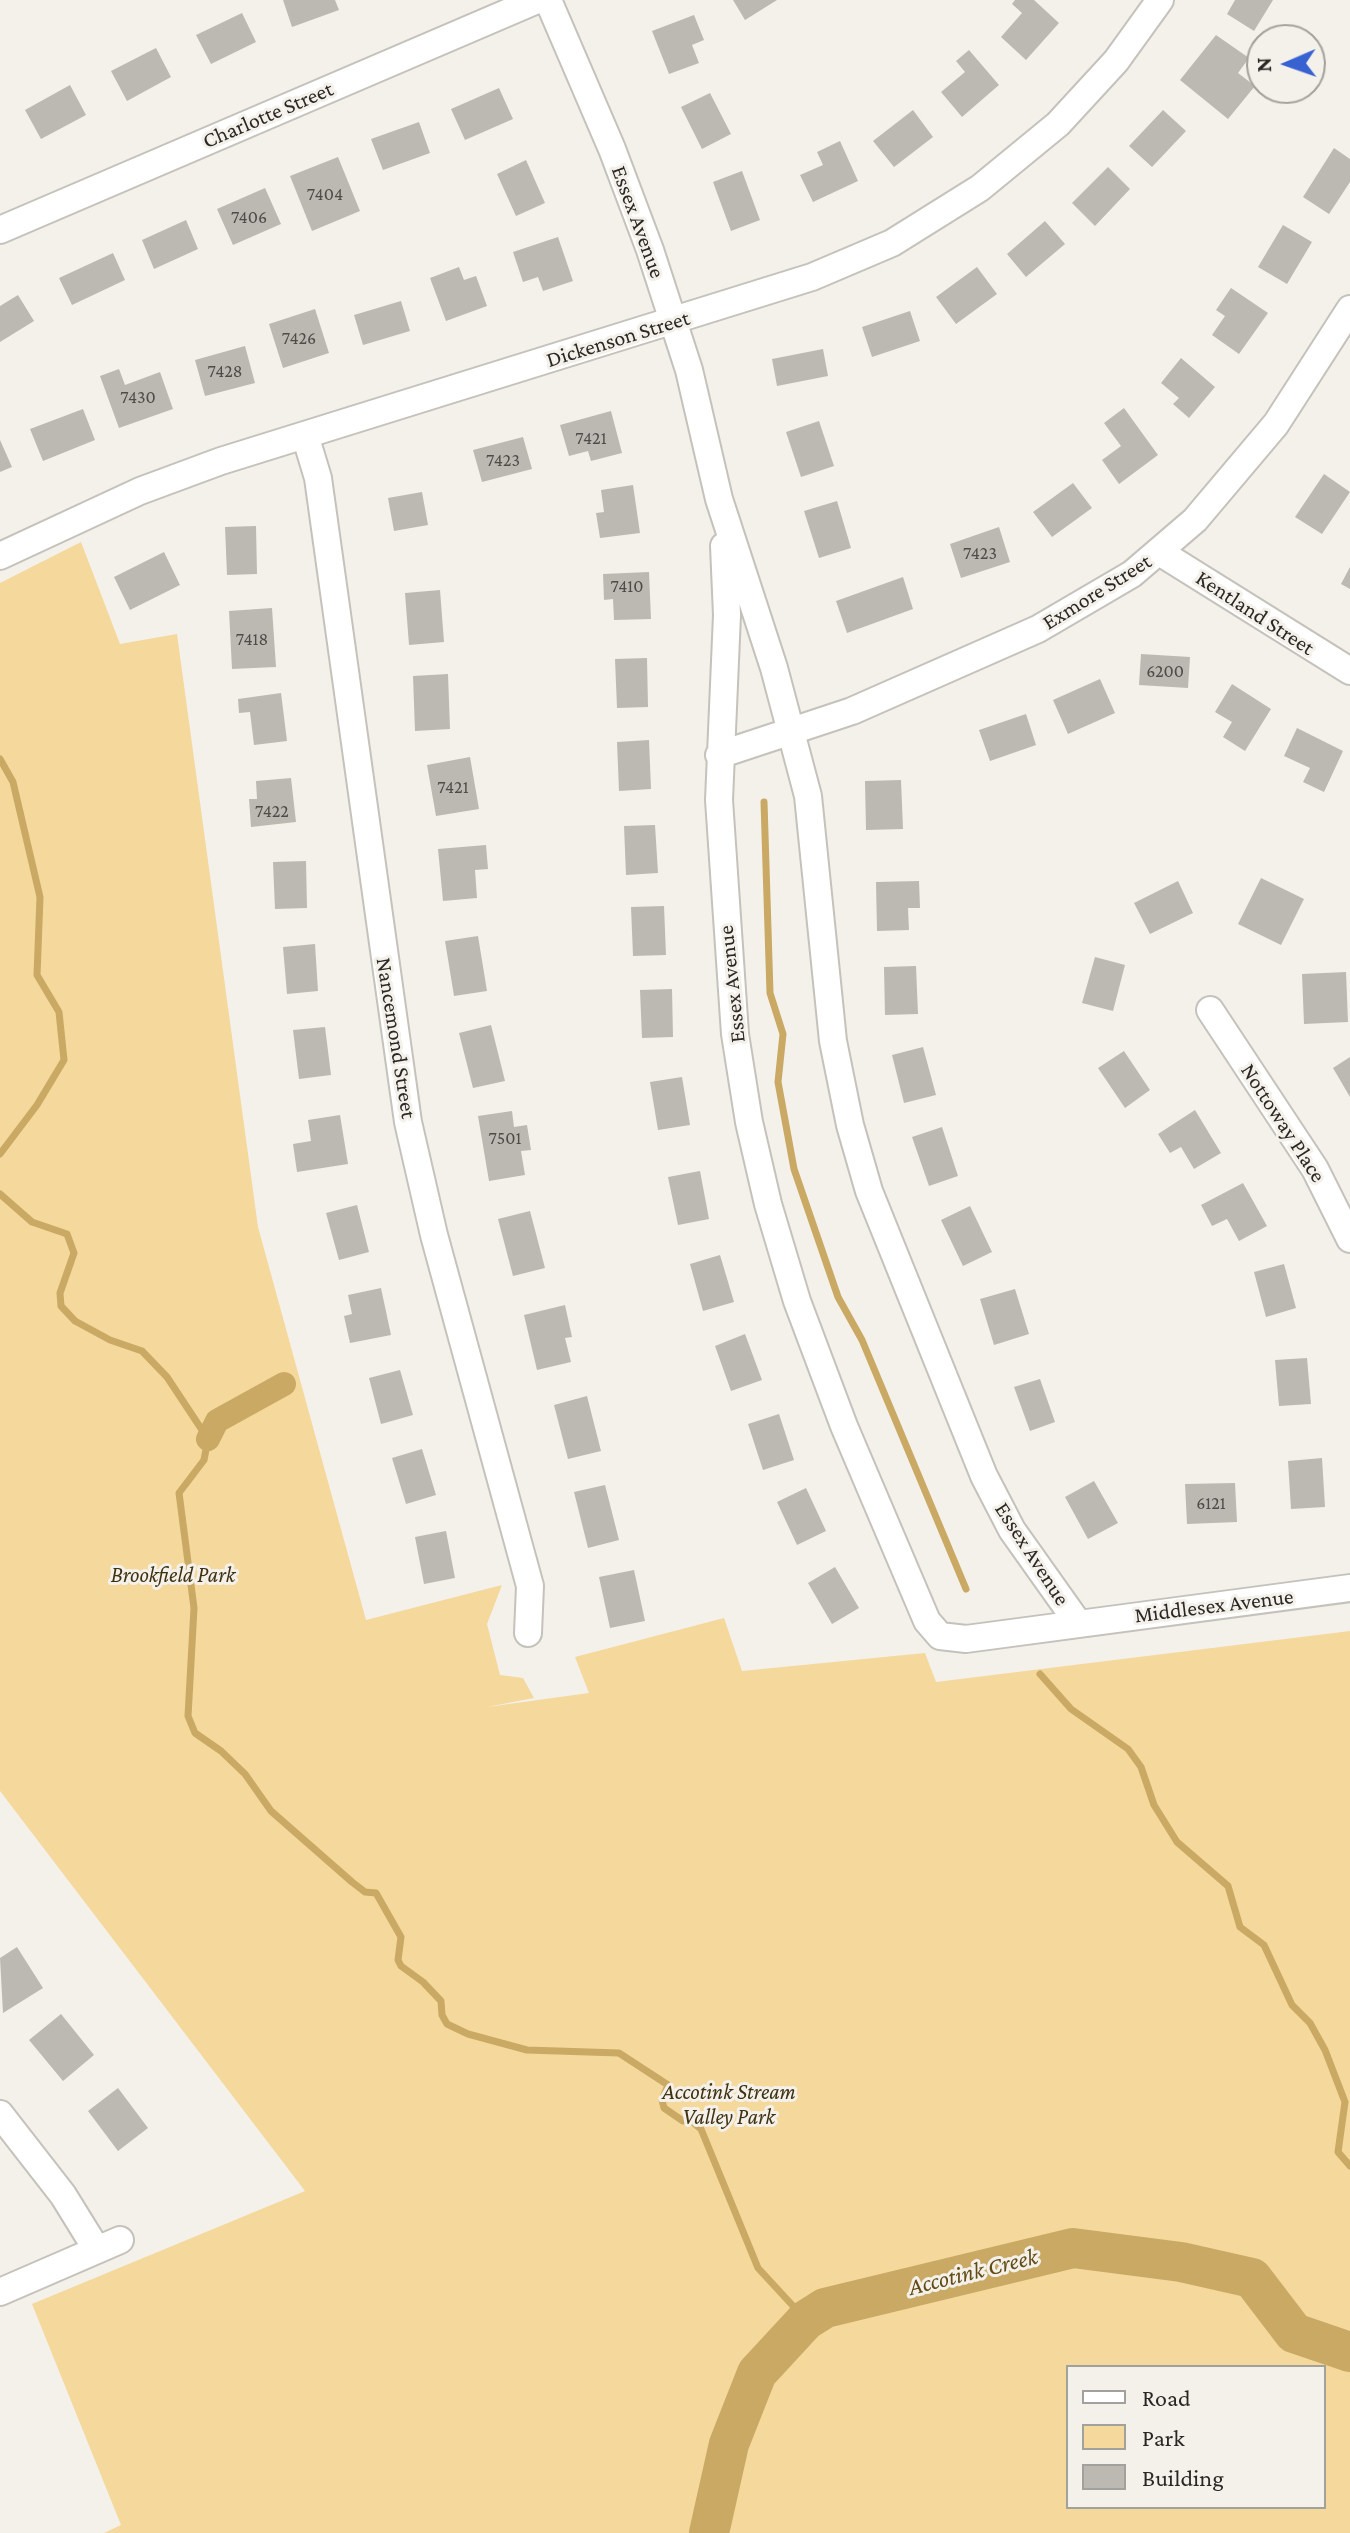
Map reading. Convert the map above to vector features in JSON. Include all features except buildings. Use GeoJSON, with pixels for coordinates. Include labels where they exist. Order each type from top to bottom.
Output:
{"type":"FeatureCollection","features":[{"type":"Feature","properties":{"kind":"street","name":"Charlotte Street"},"geometry":{"type":"LineString","coordinates":[[0,230],[537,0]]}},
{"type":"Feature","properties":{"kind":"street","name":"Essex Avenue"},"geometry":{"type":"LineString","coordinates":[[548,0],[612,149],[689,370],[719,499],[791,731],[808,796],[833,1041],[850,1125],[869,1191],[984,1476],[1012,1530],[1078,1623],[966,1639],[940,1636],[927,1621],[844,1426],[797,1301],[768,1204],[749,1122],[735,1034],[725,926],[719,755],[727,615],[719,499]]}},
{"type":"Feature","properties":{"kind":"street","name":"Dickenson Street"},"geometry":{"type":"LineString","coordinates":[[0,556],[140,491],[305,435],[673,322],[842,266],[892,243],[948,210],[1019,159],[1058,124],[1116,61],[1160,0]]}},
{"type":"Feature","properties":{"kind":"street","name":"Exmore Street"},"geometry":{"type":"LineString","coordinates":[[719,755],[852,711],[1038,629],[1121,581],[1161,553],[1195,520],[1276,424],[1350,309]]}},
{"type":"Feature","properties":{"kind":"street","name":"Nancemond Street"},"geometry":{"type":"LineString","coordinates":[[305,435],[318,478],[408,1122],[434,1235],[530,1586],[528,1633]]}},
{"type":"Feature","properties":{"kind":"street","name":"Kentland Street"},"geometry":{"type":"LineString","coordinates":[[1161,553],[1350,671]]}},
{"type":"Feature","properties":{"kind":"street","name":"Nottoway Place"},"geometry":{"type":"LineString","coordinates":[[1210,1010],[1315,1169],[1350,1239]]}},
{"type":"Feature","properties":{"kind":"street","name":"Middlesex Avenue"},"geometry":{"type":"LineString","coordinates":[[1078,1623],[1350,1588]]}},
{"type":"Feature","properties":{"kind":"street"},"geometry":{"type":"LineString","coordinates":[[0,2114],[63,2195],[108,2245],[0,2292]]}},
{"type":"Feature","properties":{"kind":"green space","name":"Accotink Stream Valley Park"},"geometry":{"type":"Polygon","coordinates":[[[81,542],[120,644],[177,634],[258,1227],[366,1620],[502,1585],[487,1624],[500,1675],[523,1678],[534,1698],[487,1707],[589,1693],[575,1657],[724,1618],[742,1671],[925,1653],[936,1682],[1350,1631],[1350,2533],[104,2533],[121,2525],[32,2304],[305,2191],[0,1791],[0,583],[81,542]]]}},
{"type":"Feature","properties":{"kind":"waterway"},"geometry":{"type":"LineString","coordinates":[[0,759],[13,782],[40,897],[37,975],[59,1012],[64,1060],[37,1105],[0,1154]]}},
{"type":"Feature","properties":{"kind":"waterway"},"geometry":{"type":"LineString","coordinates":[[764,802],[770,993],[783,1034],[778,1082],[794,1169],[838,1297],[862,1340],[966,1589]]}},
{"type":"Feature","properties":{"kind":"waterway"},"geometry":{"type":"LineString","coordinates":[[0,1194],[32,1222],[67,1234],[74,1253],[60,1293],[61,1306],[75,1321],[110,1340],[142,1351],[167,1377],[208,1439],[204,1460],[179,1493],[194,1608],[188,1716],[195,1733],[221,1751],[245,1774],[271,1811],[352,1882],[365,1892],[376,1893],[401,1937],[398,1960],[401,1966],[423,1982],[441,2001],[442,2015],[447,2024],[468,2034],[527,2050],[619,2053],[668,2085],[662,2100],[664,2108],[683,2121],[689,2119],[701,2129],[758,2268],[806,2320]]}},
{"type":"Feature","properties":{"kind":"waterway"},"geometry":{"type":"LineString","coordinates":[[208,1439],[217,1421],[284,1384]]}},
{"type":"Feature","properties":{"kind":"waterway"},"geometry":{"type":"LineString","coordinates":[[1040,1674],[1071,1709],[1128,1749],[1141,1767],[1154,1805],[1177,1842],[1228,1886],[1240,1927],[1264,1945],[1292,2005],[1310,2023],[1325,2050],[1345,2102],[1338,2152],[1350,2166]]}},
{"type":"Feature","properties":{"kind":"waterway","name":"Accotink Creek"},"geometry":{"type":"LineString","coordinates":[[709,2533],[729,2444],[757,2373],[806,2320],[825,2308],[1073,2248],[1181,2262],[1252,2278],[1294,2333],[1350,2352]]}},
{"type":"Feature","properties":{"kind":"park label","name":"Brookfield Park"},"geometry":{"type":"Point","coordinates":[173,1575]}}]}
